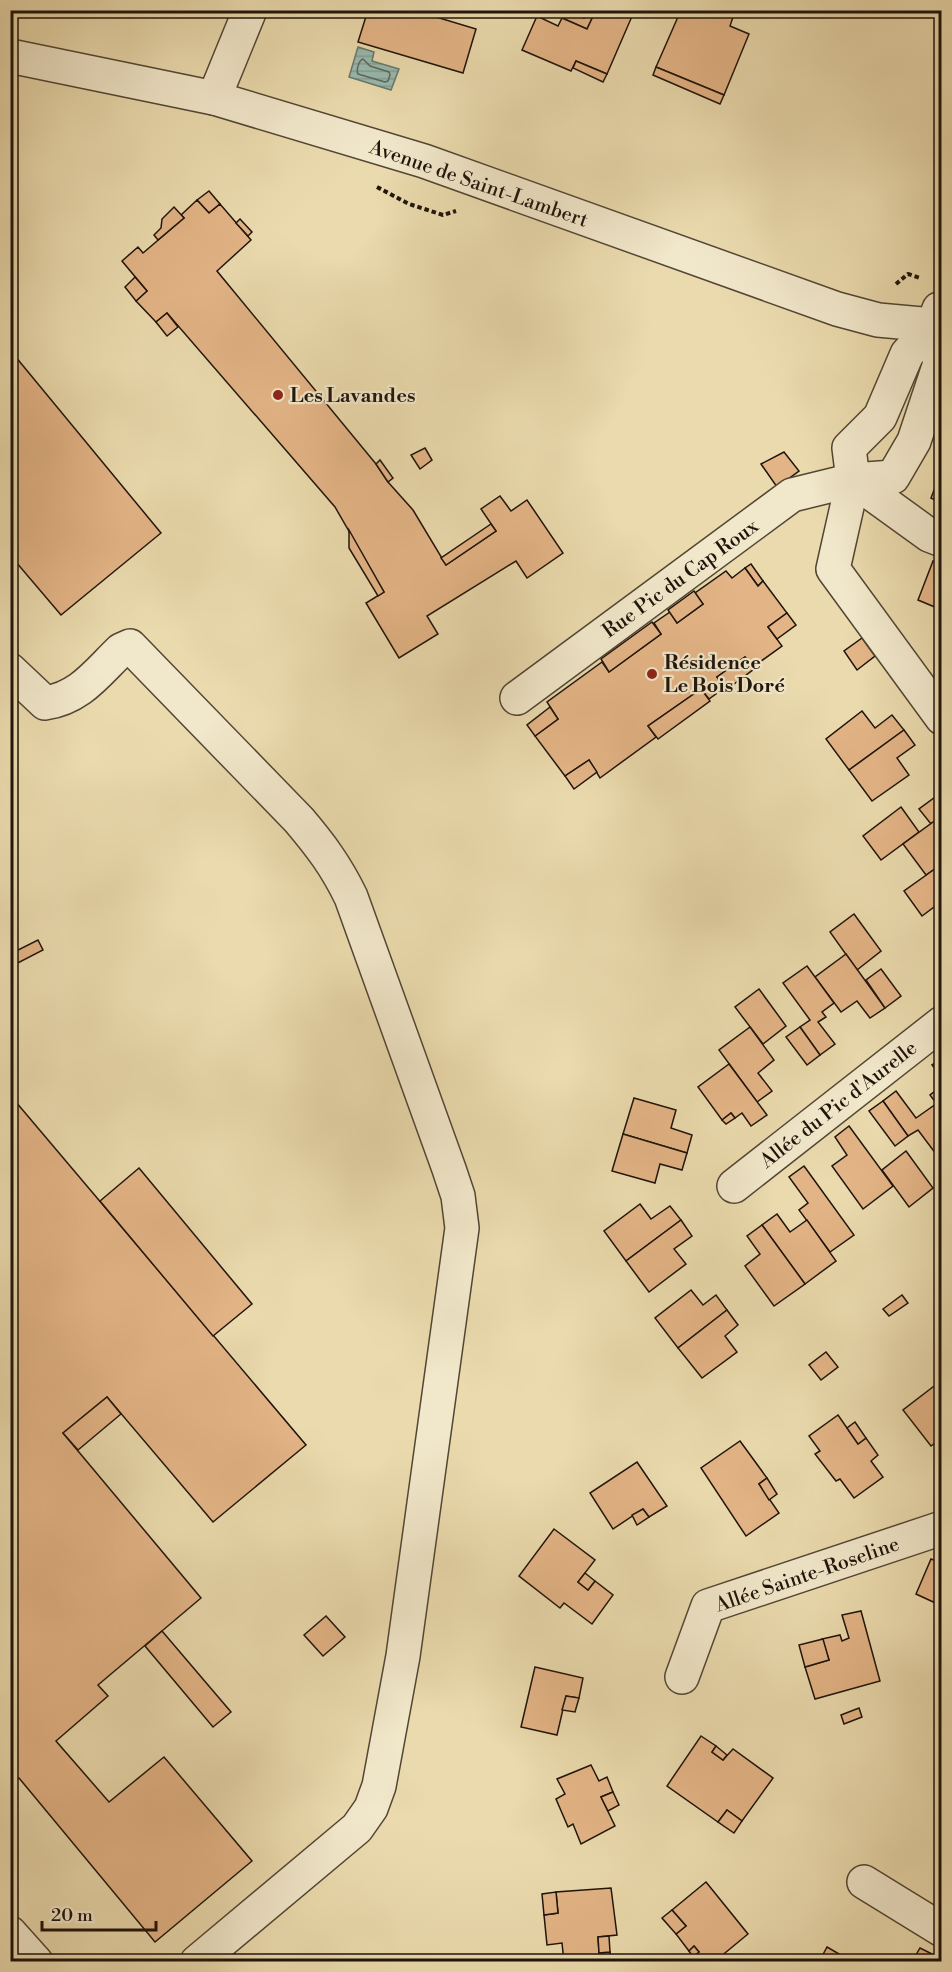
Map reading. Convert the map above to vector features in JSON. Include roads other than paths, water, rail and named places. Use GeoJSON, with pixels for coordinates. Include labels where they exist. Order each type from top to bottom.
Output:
{"type":"FeatureCollection","features":[{"type":"Feature","properties":{"kind":"street"},"geometry":{"type":"LineString","coordinates":[[214,98],[250,10]]}},
{"type":"Feature","properties":{"kind":"street","name":"Avenue de Saint-Lambert"},"geometry":{"type":"LineString","coordinates":[[10,56],[214,98],[424,162],[837,309],[878,320],[939,319]]}},
{"type":"Feature","properties":{"kind":"street"},"geometry":{"type":"LineString","coordinates":[[853,480],[893,477],[914,441],[940,363],[939,319]]}},
{"type":"Feature","properties":{"kind":"street"},"geometry":{"type":"LineString","coordinates":[[939,319],[907,354],[880,417],[849,448],[853,480],[833,569],[942,718]]}},
{"type":"Feature","properties":{"kind":"street"},"geometry":{"type":"LineString","coordinates":[[853,480],[928,535],[942,540]]}},
{"type":"Feature","properties":{"kind":"street","name":"Rue Pic du Cap Roux"},"geometry":{"type":"LineString","coordinates":[[516,698],[792,495],[853,480]]}},
{"type":"Feature","properties":{"kind":"street"},"geometry":{"type":"LineString","coordinates":[[10,670],[45,703],[61,700],[76,693],[121,650],[130,646],[321,846],[337,868],[351,897],[458,1196],[462,1228],[403,1656],[379,1786],[371,1808],[357,1828],[197,1962]]}},
{"type":"Feature","properties":{"kind":"street","name":"Allée du Pic d'Aurelle"},"geometry":{"type":"LineString","coordinates":[[734,1186],[942,1023]]}},
{"type":"Feature","properties":{"kind":"street","name":"Allée Sainte-Roseline"},"geometry":{"type":"LineString","coordinates":[[682,1677],[708,1606],[942,1528]]}},
{"type":"Feature","properties":{"kind":"street"},"geometry":{"type":"LineString","coordinates":[[864,1882],[942,1930]]}},
{"type":"Feature","properties":{"kind":"street"},"geometry":{"type":"LineString","coordinates":[[10,1933],[36,1962]]}},
{"type":"Feature","properties":{"kind":"water"},"geometry":{"type":"Polygon","coordinates":[[[358,47],[374,52],[372,61],[399,69],[391,90],[349,77],[358,47]]]}},
{"type":"Feature","properties":{"kind":"place","name":"Les Lavandes"},"geometry":{"type":"Point","coordinates":[278,395]}},
{"type":"Feature","properties":{"kind":"place","name":"Résidence Le Bois Doré"},"geometry":{"type":"Point","coordinates":[652,674]}}]}
